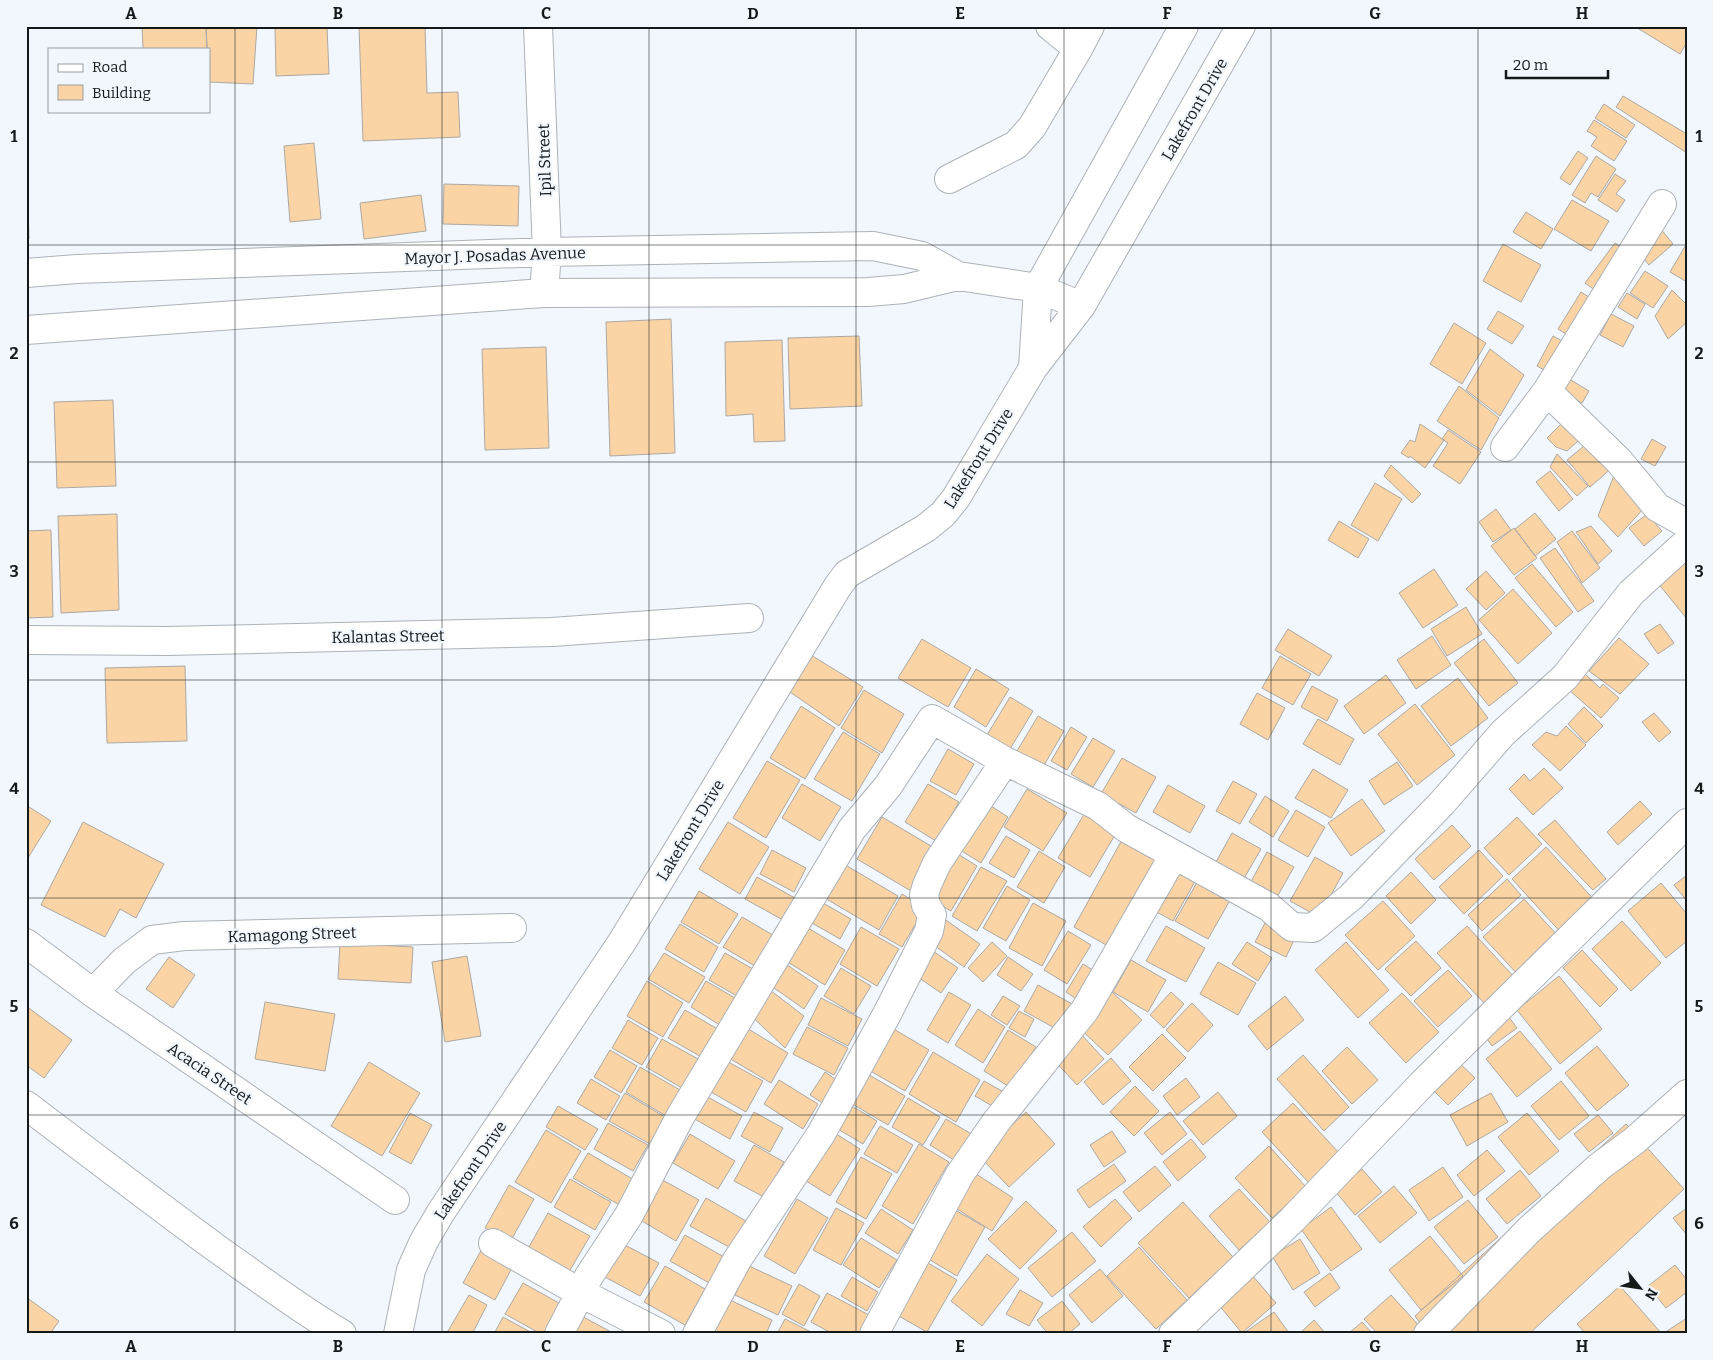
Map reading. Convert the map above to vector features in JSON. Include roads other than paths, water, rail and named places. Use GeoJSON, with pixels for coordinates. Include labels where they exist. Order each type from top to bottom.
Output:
{"type":"FeatureCollection","features":[{"type":"Feature","properties":{"kind":"street","name":"Ipil Street"},"geometry":{"type":"LineString","coordinates":[[538,26],[547,252],[544,293]]}},
{"type":"Feature","properties":{"kind":"street"},"geometry":{"type":"LineString","coordinates":[[949,179],[1016,145],[1032,127],[1084,38],[1050,26]]}},
{"type":"Feature","properties":{"kind":"street","name":"Lakefront Drive"},"geometry":{"type":"LineString","coordinates":[[1033,368],[1038,288],[1184,26]]}},
{"type":"Feature","properties":{"kind":"street","name":"Lakefront Drive"},"geometry":{"type":"LineString","coordinates":[[398,1334],[411,1270],[428,1233],[622,942],[838,586],[847,574],[926,528],[943,514],[956,498],[1033,368],[1081,306],[1241,26]]}},
{"type":"Feature","properties":{"kind":"street"},"geometry":{"type":"LineString","coordinates":[[1505,447],[1546,391],[1662,204]]}},
{"type":"Feature","properties":{"kind":"street","name":"Mayor J. Posadas Avenue"},"geometry":{"type":"LineString","coordinates":[[26,273],[77,269],[547,252],[873,246],[922,256],[958,276],[1038,288],[1081,306]]}},
{"type":"Feature","properties":{"kind":"street","name":"Mayor J. Posadas Avenue"},"geometry":{"type":"LineString","coordinates":[[26,330],[544,293],[868,292],[904,289],[958,276]]}},
{"type":"Feature","properties":{"kind":"street"},"geometry":{"type":"LineString","coordinates":[[1546,391],[1619,461],[1657,507],[1687,524]]}},
{"type":"Feature","properties":{"kind":"street"},"geometry":{"type":"LineString","coordinates":[[559,1334],[589,1276],[629,1215],[680,1117],[852,829],[888,786],[932,719],[1005,762],[1098,806],[1126,828],[1269,907],[1292,927],[1313,928],[1350,897],[1436,810],[1503,733],[1565,677],[1631,593],[1687,542]]}},
{"type":"Feature","properties":{"kind":"street","name":"Kalantas Street"},"geometry":{"type":"LineString","coordinates":[[26,640],[178,641],[552,632],[749,618]]}},
{"type":"Feature","properties":{"kind":"street"},"geometry":{"type":"LineString","coordinates":[[697,1334],[737,1260],[822,1134],[887,1014],[930,931],[932,915],[926,905],[924,895],[937,863],[1005,762]]}},
{"type":"Feature","properties":{"kind":"street"},"geometry":{"type":"LineString","coordinates":[[1172,1334],[1292,1220],[1423,1083],[1687,823]]}},
{"type":"Feature","properties":{"kind":"street"},"geometry":{"type":"LineString","coordinates":[[874,1334],[960,1174],[996,1122],[1085,1010],[1174,855]]}},
{"type":"Feature","properties":{"kind":"street","name":"Kamagong Street"},"geometry":{"type":"LineString","coordinates":[[93,993],[124,961],[152,940],[184,936],[512,928]]}},
{"type":"Feature","properties":{"kind":"street","name":"Acacia Street"},"geometry":{"type":"LineString","coordinates":[[26,943],[93,993],[395,1200]]}},
{"type":"Feature","properties":{"kind":"street"},"geometry":{"type":"LineString","coordinates":[[1428,1334],[1529,1230],[1600,1166],[1634,1140],[1687,1094]]}},
{"type":"Feature","properties":{"kind":"street"},"geometry":{"type":"LineString","coordinates":[[26,1106],[236,1263],[342,1334]]}},
{"type":"Feature","properties":{"kind":"street"},"geometry":{"type":"LineString","coordinates":[[492,1243],[661,1334]]}}]}
